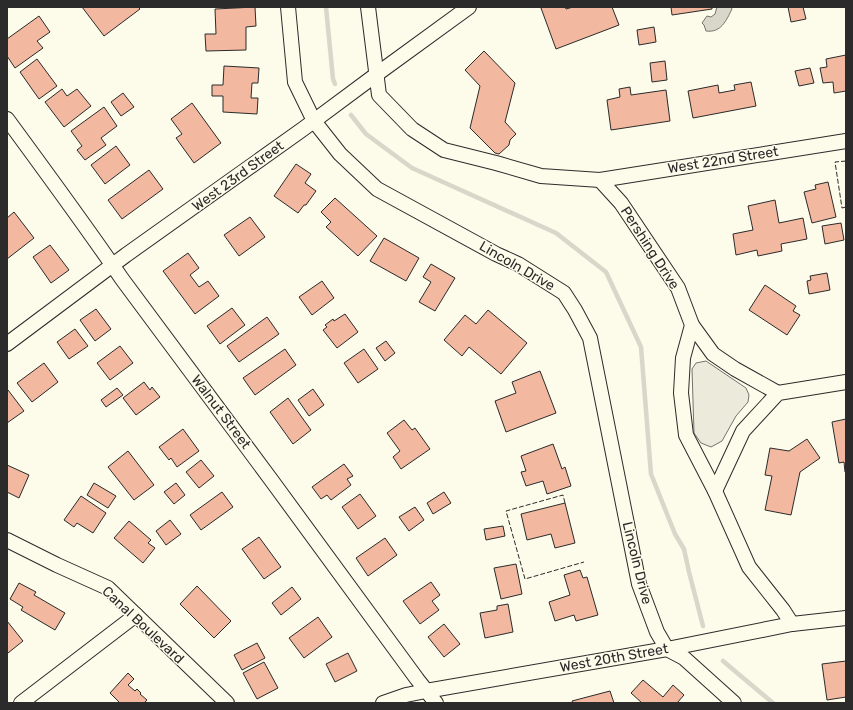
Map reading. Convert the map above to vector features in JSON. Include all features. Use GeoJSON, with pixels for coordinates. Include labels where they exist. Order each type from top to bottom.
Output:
{"type":"FeatureCollection","features":[{"type":"Feature","properties":{"kind":"street","name":"Lincoln Drive"},"geometry":{"type":"LineString","coordinates":[[288,7],[295,82],[314,120],[340,154],[377,189],[496,254],[518,264],[564,293],[575,310],[590,338],[639,584],[657,632],[667,650]]}},
{"type":"Feature","properties":{"kind":"street"},"geometry":{"type":"LineString","coordinates":[[368,7],[380,95],[412,129],[444,150],[541,176],[600,180]]}},
{"type":"Feature","properties":{"kind":"street","name":"West 23rd Street"},"geometry":{"type":"LineString","coordinates":[[7,344],[469,7]]}},
{"type":"Feature","properties":{"kind":"street","name":"Walnut Street"},"geometry":{"type":"LineString","coordinates":[[7,119],[113,266],[276,485],[416,679],[436,703]]}},
{"type":"Feature","properties":{"kind":"street","name":"West 22nd Street"},"geometry":{"type":"LineString","coordinates":[[600,180],[846,141]]}},
{"type":"Feature","properties":{"kind":"street","name":"Pershing Drive"},"geometry":{"type":"LineString","coordinates":[[600,180],[621,203],[678,288],[692,325],[713,354],[735,369],[778,393]]}},
{"type":"Feature","properties":{"kind":"street"},"geometry":{"type":"LineString","coordinates":[[692,325],[683,358],[681,393],[686,435],[715,491],[749,567],[783,610],[792,624]]}},
{"type":"Feature","properties":{"kind":"street"},"geometry":{"type":"LineString","coordinates":[[715,491],[743,431],[778,393],[846,382]]}},
{"type":"Feature","properties":{"kind":"street","name":"Canal Boulevard"},"geometry":{"type":"LineString","coordinates":[[7,540],[57,566],[108,588],[227,703]]}},
{"type":"Feature","properties":{"kind":"street"},"geometry":{"type":"LineString","coordinates":[[21,703],[136,615]]}},
{"type":"Feature","properties":{"kind":"street","name":"West 20th Street"},"geometry":{"type":"LineString","coordinates":[[383,703],[406,695],[426,691],[667,650],[792,624],[846,618]]}},
{"type":"Feature","properties":{"kind":"street"},"geometry":{"type":"LineString","coordinates":[[667,650],[684,658],[734,703]]}},
{"type":"Feature","properties":{"kind":"shaded area"},"geometry":{"type":"Polygon","coordinates":[[[717,7],[731,7],[732,9],[725,22],[719,28],[716,30],[706,31],[702,23],[707,16],[711,17],[715,14],[717,7]]]}},
{"type":"Feature","properties":{"kind":"shaded area"},"geometry":{"type":"Polygon","coordinates":[[[706,361],[746,388],[749,395],[748,402],[736,416],[722,441],[711,447],[701,443],[694,433],[692,369],[696,363],[706,361]]]}},
{"type":"Feature","properties":{"kind":"building"},"geometry":{"type":"Polygon","coordinates":[[[82,7],[138,7],[140,9],[104,36],[82,7]]]}},
{"type":"Feature","properties":{"kind":"building"},"geometry":{"type":"Polygon","coordinates":[[[255,7],[256,26],[246,27],[246,50],[206,51],[205,34],[216,34],[215,9],[255,7]]]}},
{"type":"Feature","properties":{"kind":"building"},"geometry":{"type":"Polygon","coordinates":[[[565,7],[566,9],[573,7],[612,7],[619,25],[556,49],[541,8],[565,7]]]}},
{"type":"Feature","properties":{"kind":"building"},"geometry":{"type":"Polygon","coordinates":[[[671,7],[712,7],[712,9],[672,15],[671,7]]]}},
{"type":"Feature","properties":{"kind":"building"},"geometry":{"type":"Polygon","coordinates":[[[788,7],[803,7],[806,19],[791,22],[788,7]]]}},
{"type":"Feature","properties":{"kind":"building"},"geometry":{"type":"Polygon","coordinates":[[[39,16],[50,32],[37,41],[43,48],[15,68],[7,56],[7,39],[39,16]]]}},
{"type":"Feature","properties":{"kind":"building"},"geometry":{"type":"Polygon","coordinates":[[[654,27],[656,42],[639,45],[637,30],[654,27]]]}},
{"type":"Feature","properties":{"kind":"building"},"geometry":{"type":"Polygon","coordinates":[[[484,51],[515,83],[505,122],[516,134],[510,140],[509,145],[499,154],[495,153],[470,128],[480,86],[465,70],[484,51]]]}},
{"type":"Feature","properties":{"kind":"building"},"geometry":{"type":"Polygon","coordinates":[[[846,55],[846,91],[834,93],[833,82],[823,83],[820,68],[827,67],[826,59],[846,55]]]}},
{"type":"Feature","properties":{"kind":"building"},"geometry":{"type":"Polygon","coordinates":[[[37,59],[57,86],[39,99],[20,72],[37,59]]]}},
{"type":"Feature","properties":{"kind":"building"},"geometry":{"type":"Polygon","coordinates":[[[665,61],[667,80],[652,82],[650,63],[665,61]]]}},
{"type":"Feature","properties":{"kind":"building"},"geometry":{"type":"Polygon","coordinates":[[[224,66],[259,68],[258,83],[252,83],[251,98],[258,98],[257,114],[223,112],[223,96],[212,96],[212,85],[223,85],[224,66]]]}},
{"type":"Feature","properties":{"kind":"building"},"geometry":{"type":"Polygon","coordinates":[[[810,68],[814,83],[799,86],[795,71],[810,68]]]}},
{"type":"Feature","properties":{"kind":"building"},"geometry":{"type":"Polygon","coordinates":[[[751,82],[756,106],[693,118],[688,91],[718,85],[719,93],[735,90],[734,85],[751,82]]]}},
{"type":"Feature","properties":{"kind":"building"},"geometry":{"type":"Polygon","coordinates":[[[630,87],[631,95],[666,90],[670,121],[611,130],[607,100],[620,97],[619,89],[630,87]]]}},
{"type":"Feature","properties":{"kind":"building"},"geometry":{"type":"Polygon","coordinates":[[[62,89],[67,96],[77,89],[91,106],[64,127],[45,102],[62,89]]]}},
{"type":"Feature","properties":{"kind":"building"},"geometry":{"type":"Polygon","coordinates":[[[123,93],[134,107],[121,116],[111,102],[123,93]]]}},
{"type":"Feature","properties":{"kind":"building"},"geometry":{"type":"Polygon","coordinates":[[[192,103],[221,143],[194,163],[176,138],[182,134],[171,119],[192,103]]]}},
{"type":"Feature","properties":{"kind":"building"},"geometry":{"type":"Polygon","coordinates":[[[104,107],[117,126],[101,138],[106,145],[85,160],[77,150],[82,146],[71,131],[104,107]]]}},
{"type":"Feature","properties":{"kind":"building"},"geometry":{"type":"Polygon","coordinates":[[[116,146],[130,165],[105,184],[91,165],[116,146]]]}},
{"type":"Feature","properties":{"kind":"building"},"geometry":{"type":"Polygon","coordinates":[[[296,164],[311,174],[305,183],[316,191],[298,213],[274,196],[296,164]]]}},
{"type":"Feature","properties":{"kind":"building"},"geometry":{"type":"Polygon","coordinates":[[[149,170],[163,189],[122,219],[108,200],[149,170]]]}},
{"type":"Feature","properties":{"kind":"building"},"geometry":{"type":"Polygon","coordinates":[[[828,182],[836,217],[812,223],[804,192],[816,189],[815,185],[828,182]]]}},
{"type":"Feature","properties":{"kind":"building"},"geometry":{"type":"Polygon","coordinates":[[[335,198],[377,236],[358,256],[326,227],[331,222],[321,212],[335,198]]]}},
{"type":"Feature","properties":{"kind":"building"},"geometry":{"type":"Polygon","coordinates":[[[775,200],[779,223],[803,218],[807,239],[781,244],[782,251],[758,256],[757,250],[736,255],[733,234],[753,230],[748,206],[775,200]]]}},
{"type":"Feature","properties":{"kind":"building"},"geometry":{"type":"Polygon","coordinates":[[[14,212],[34,238],[7,259],[7,218],[14,212]]]}},
{"type":"Feature","properties":{"kind":"building"},"geometry":{"type":"Polygon","coordinates":[[[250,217],[265,237],[239,256],[224,235],[250,217]]]}},
{"type":"Feature","properties":{"kind":"building"},"geometry":{"type":"Polygon","coordinates":[[[841,223],[844,240],[825,244],[822,226],[841,223]]]}},
{"type":"Feature","properties":{"kind":"building"},"geometry":{"type":"Polygon","coordinates":[[[384,238],[419,258],[406,281],[370,261],[384,238]]]}},
{"type":"Feature","properties":{"kind":"building"},"geometry":{"type":"Polygon","coordinates":[[[50,245],[69,270],[51,283],[33,257],[50,245]]]}},
{"type":"Feature","properties":{"kind":"building"},"geometry":{"type":"Polygon","coordinates":[[[188,253],[199,268],[190,275],[199,287],[208,281],[219,296],[195,314],[163,271],[188,253]]]}},
{"type":"Feature","properties":{"kind":"building"},"geometry":{"type":"Polygon","coordinates":[[[431,264],[455,278],[435,311],[419,302],[431,282],[423,277],[431,264]]]}},
{"type":"Feature","properties":{"kind":"building"},"geometry":{"type":"Polygon","coordinates":[[[827,273],[830,290],[809,294],[807,281],[811,280],[810,276],[827,273]]]}},
{"type":"Feature","properties":{"kind":"building"},"geometry":{"type":"Polygon","coordinates":[[[322,281],[334,298],[312,315],[299,297],[322,281]]]}},
{"type":"Feature","properties":{"kind":"building"},"geometry":{"type":"Polygon","coordinates":[[[765,285],[796,306],[793,311],[800,315],[787,335],[749,310],[765,285]]]}},
{"type":"Feature","properties":{"kind":"building"},"geometry":{"type":"Polygon","coordinates":[[[232,308],[245,325],[220,344],[207,326],[232,308]]]}},
{"type":"Feature","properties":{"kind":"building"},"geometry":{"type":"Polygon","coordinates":[[[96,309],[111,329],[95,341],[80,320],[96,309]]]}},
{"type":"Feature","properties":{"kind":"building"},"geometry":{"type":"Polygon","coordinates":[[[488,310],[527,343],[501,374],[469,347],[462,356],[444,340],[465,315],[476,324],[488,310]]]}},
{"type":"Feature","properties":{"kind":"building"},"geometry":{"type":"Polygon","coordinates":[[[345,314],[358,332],[337,348],[323,330],[327,327],[325,325],[333,319],[334,321],[345,314]]]}},
{"type":"Feature","properties":{"kind":"building"},"geometry":{"type":"Polygon","coordinates":[[[267,317],[279,334],[239,362],[227,346],[267,317]]]}},
{"type":"Feature","properties":{"kind":"building"},"geometry":{"type":"Polygon","coordinates":[[[75,329],[88,346],[69,359],[57,342],[75,329]]]}},
{"type":"Feature","properties":{"kind":"building"},"geometry":{"type":"Polygon","coordinates":[[[386,341],[395,353],[385,361],[376,348],[386,341]]]}},
{"type":"Feature","properties":{"kind":"building"},"geometry":{"type":"Polygon","coordinates":[[[120,346],[133,363],[110,380],[97,363],[120,346]]]}},
{"type":"Feature","properties":{"kind":"building"},"geometry":{"type":"Polygon","coordinates":[[[285,349],[296,365],[255,395],[243,378],[285,349]]]}},
{"type":"Feature","properties":{"kind":"building"},"geometry":{"type":"Polygon","coordinates":[[[364,349],[378,369],[358,383],[344,363],[364,349]]]}},
{"type":"Feature","properties":{"kind":"building"},"geometry":{"type":"Polygon","coordinates":[[[44,363],[58,382],[32,402],[17,383],[44,363]]]}},
{"type":"Feature","properties":{"kind":"building"},"geometry":{"type":"Polygon","coordinates":[[[540,371],[556,413],[506,432],[495,401],[516,393],[512,382],[540,371]]]}},
{"type":"Feature","properties":{"kind":"building"},"geometry":{"type":"Polygon","coordinates":[[[144,382],[150,390],[152,387],[160,397],[136,415],[123,398],[144,382]]]}},
{"type":"Feature","properties":{"kind":"building"},"geometry":{"type":"Polygon","coordinates":[[[117,388],[123,395],[106,407],[101,400],[117,388]]]}},
{"type":"Feature","properties":{"kind":"building"},"geometry":{"type":"Polygon","coordinates":[[[313,389],[324,405],[309,416],[298,400],[313,389]]]}},
{"type":"Feature","properties":{"kind":"building"},"geometry":{"type":"Polygon","coordinates":[[[8,390],[24,411],[7,423],[7,391],[8,390]]]}},
{"type":"Feature","properties":{"kind":"building"},"geometry":{"type":"Polygon","coordinates":[[[288,398],[311,430],[293,444],[270,412],[288,398]]]}},
{"type":"Feature","properties":{"kind":"building"},"geometry":{"type":"Polygon","coordinates":[[[846,419],[845,472],[844,462],[839,463],[832,422],[846,419]]]}},
{"type":"Feature","properties":{"kind":"building"},"geometry":{"type":"Polygon","coordinates":[[[404,420],[412,430],[415,428],[430,449],[401,469],[393,457],[400,451],[387,433],[404,420]]]}},
{"type":"Feature","properties":{"kind":"building"},"geometry":{"type":"Polygon","coordinates":[[[183,429],[199,451],[177,467],[171,458],[169,460],[159,447],[183,429]]]}},
{"type":"Feature","properties":{"kind":"building"},"geometry":{"type":"Polygon","coordinates":[[[807,439],[820,458],[800,472],[791,515],[765,510],[772,476],[765,475],[770,448],[789,451],[807,439]]]}},
{"type":"Feature","properties":{"kind":"building"},"geometry":{"type":"Polygon","coordinates":[[[553,444],[562,469],[565,467],[571,486],[547,494],[543,481],[526,486],[521,472],[526,471],[521,456],[553,444]]]}},
{"type":"Feature","properties":{"kind":"building"},"geometry":{"type":"Polygon","coordinates":[[[128,451],[154,485],[134,500],[108,467],[128,451]]]}},
{"type":"Feature","properties":{"kind":"building"},"geometry":{"type":"Polygon","coordinates":[[[201,460],[214,476],[199,488],[186,472],[201,460]]]}},
{"type":"Feature","properties":{"kind":"building"},"geometry":{"type":"Polygon","coordinates":[[[344,464],[353,476],[347,479],[351,485],[331,500],[327,495],[321,499],[312,487],[344,464]]]}},
{"type":"Feature","properties":{"kind":"building"},"geometry":{"type":"Polygon","coordinates":[[[7,465],[29,475],[19,498],[7,492],[7,465]]]}},
{"type":"Feature","properties":{"kind":"building"},"geometry":{"type":"Polygon","coordinates":[[[94,483],[116,496],[108,508],[87,495],[94,483]]]}},
{"type":"Feature","properties":{"kind":"building"},"geometry":{"type":"Polygon","coordinates":[[[176,483],[185,495],[174,504],[164,492],[176,483]]]}},
{"type":"Feature","properties":{"kind":"building"},"geometry":{"type":"Polygon","coordinates":[[[222,492],[233,507],[201,530],[190,515],[222,492]]]}},
{"type":"Feature","properties":{"kind":"building"},"geometry":{"type":"Polygon","coordinates":[[[444,492],[451,503],[433,514],[427,503],[444,492]]]}},
{"type":"Feature","properties":{"kind":"building"},"geometry":{"type":"Polygon","coordinates":[[[360,494],[376,516],[358,529],[342,507],[360,494]]]}},
{"type":"Feature","properties":{"kind":"building"},"geometry":{"type":"Polygon","coordinates":[[[81,496],[106,513],[93,533],[77,523],[74,527],[64,520],[81,496]]]}},
{"type":"Feature","properties":{"kind":"building"},"geometry":{"type":"Polygon","coordinates":[[[565,503],[575,543],[555,548],[551,534],[527,540],[521,514],[565,503]]]}},
{"type":"Feature","properties":{"kind":"building"},"geometry":{"type":"Polygon","coordinates":[[[415,507],[424,520],[409,531],[399,517],[415,507]]]}},
{"type":"Feature","properties":{"kind":"building"},"geometry":{"type":"Polygon","coordinates":[[[170,520],[181,534],[166,545],[156,531],[170,520]]]}},
{"type":"Feature","properties":{"kind":"building"},"geometry":{"type":"Polygon","coordinates":[[[129,521],[151,540],[148,543],[155,548],[143,563],[114,538],[129,521]]]}},
{"type":"Feature","properties":{"kind":"building"},"geometry":{"type":"Polygon","coordinates":[[[503,526],[505,536],[486,540],[484,529],[503,526]]]}},
{"type":"Feature","properties":{"kind":"building"},"geometry":{"type":"Polygon","coordinates":[[[259,537],[281,567],[264,579],[242,549],[259,537]]]}},
{"type":"Feature","properties":{"kind":"building"},"geometry":{"type":"Polygon","coordinates":[[[385,538],[397,555],[368,576],[356,558],[385,538]]]}},
{"type":"Feature","properties":{"kind":"building"},"geometry":{"type":"Polygon","coordinates":[[[516,564],[522,594],[501,599],[494,568],[516,564]]]}},
{"type":"Feature","properties":{"kind":"building"},"geometry":{"type":"Polygon","coordinates":[[[580,570],[583,578],[587,577],[598,615],[576,621],[574,615],[555,621],[549,602],[570,595],[564,575],[580,570]]]}},
{"type":"Feature","properties":{"kind":"building"},"geometry":{"type":"Polygon","coordinates":[[[431,582],[440,595],[432,601],[439,610],[420,624],[403,601],[431,582]]]}},
{"type":"Feature","properties":{"kind":"building"},"geometry":{"type":"Polygon","coordinates":[[[19,583],[36,592],[34,595],[65,613],[55,630],[21,610],[23,607],[10,599],[19,583]]]}},
{"type":"Feature","properties":{"kind":"building"},"geometry":{"type":"Polygon","coordinates":[[[197,586],[231,621],[214,638],[180,604],[197,586]]]}},
{"type":"Feature","properties":{"kind":"building"},"geometry":{"type":"Polygon","coordinates":[[[292,587],[301,599],[281,615],[272,603],[292,587]]]}},
{"type":"Feature","properties":{"kind":"building"},"geometry":{"type":"Polygon","coordinates":[[[508,604],[513,632],[485,638],[480,613],[497,610],[497,606],[508,604]]]}},
{"type":"Feature","properties":{"kind":"building"},"geometry":{"type":"Polygon","coordinates":[[[318,617],[332,637],[304,658],[289,638],[318,617]]]}},
{"type":"Feature","properties":{"kind":"building"},"geometry":{"type":"Polygon","coordinates":[[[7,621],[23,641],[8,653],[7,652],[7,621]]]}},
{"type":"Feature","properties":{"kind":"building"},"geometry":{"type":"Polygon","coordinates":[[[444,624],[460,644],[444,657],[428,637],[444,624]]]}},
{"type":"Feature","properties":{"kind":"building"},"geometry":{"type":"Polygon","coordinates":[[[257,643],[265,658],[242,670],[234,655],[257,643]]]}},
{"type":"Feature","properties":{"kind":"building"},"geometry":{"type":"Polygon","coordinates":[[[348,653],[357,671],[335,682],[326,664],[348,653]]]}},
{"type":"Feature","properties":{"kind":"building"},"geometry":{"type":"Polygon","coordinates":[[[846,661],[846,697],[827,700],[822,664],[846,661]]]}},
{"type":"Feature","properties":{"kind":"building"},"geometry":{"type":"Polygon","coordinates":[[[264,662],[278,688],[257,699],[243,673],[264,662]]]}},
{"type":"Feature","properties":{"kind":"building"},"geometry":{"type":"Polygon","coordinates":[[[128,673],[134,679],[128,685],[135,691],[137,689],[141,693],[140,694],[147,700],[144,703],[120,703],[110,693],[128,673]]]}},
{"type":"Feature","properties":{"kind":"building"},"geometry":{"type":"Polygon","coordinates":[[[643,680],[663,697],[673,685],[684,695],[677,703],[642,703],[631,693],[643,680]]]}},
{"type":"Feature","properties":{"kind":"building"},"geometry":{"type":"Polygon","coordinates":[[[610,691],[614,703],[573,703],[572,701],[610,691]]]}},
{"type":"Feature","properties":{"kind":"waterway"},"geometry":{"type":"LineString","coordinates":[[326,7],[333,79],[335,84]]}},
{"type":"Feature","properties":{"kind":"waterway"},"geometry":{"type":"LineString","coordinates":[[351,115],[366,134],[412,168],[556,233],[606,272],[641,347],[651,474],[675,534],[684,549],[703,626]]}},
{"type":"Feature","properties":{"kind":"waterway"},"geometry":{"type":"LineString","coordinates":[[723,661],[773,703]]}},
{"type":"Feature","properties":{"kind":"fence"},"geometry":{"type":"LineString","coordinates":[[846,161],[835,162],[842,208],[846,207]]}},
{"type":"Feature","properties":{"kind":"fence"},"geometry":{"type":"LineString","coordinates":[[565,503],[563,495],[506,511],[525,579],[584,562]]}}]}
